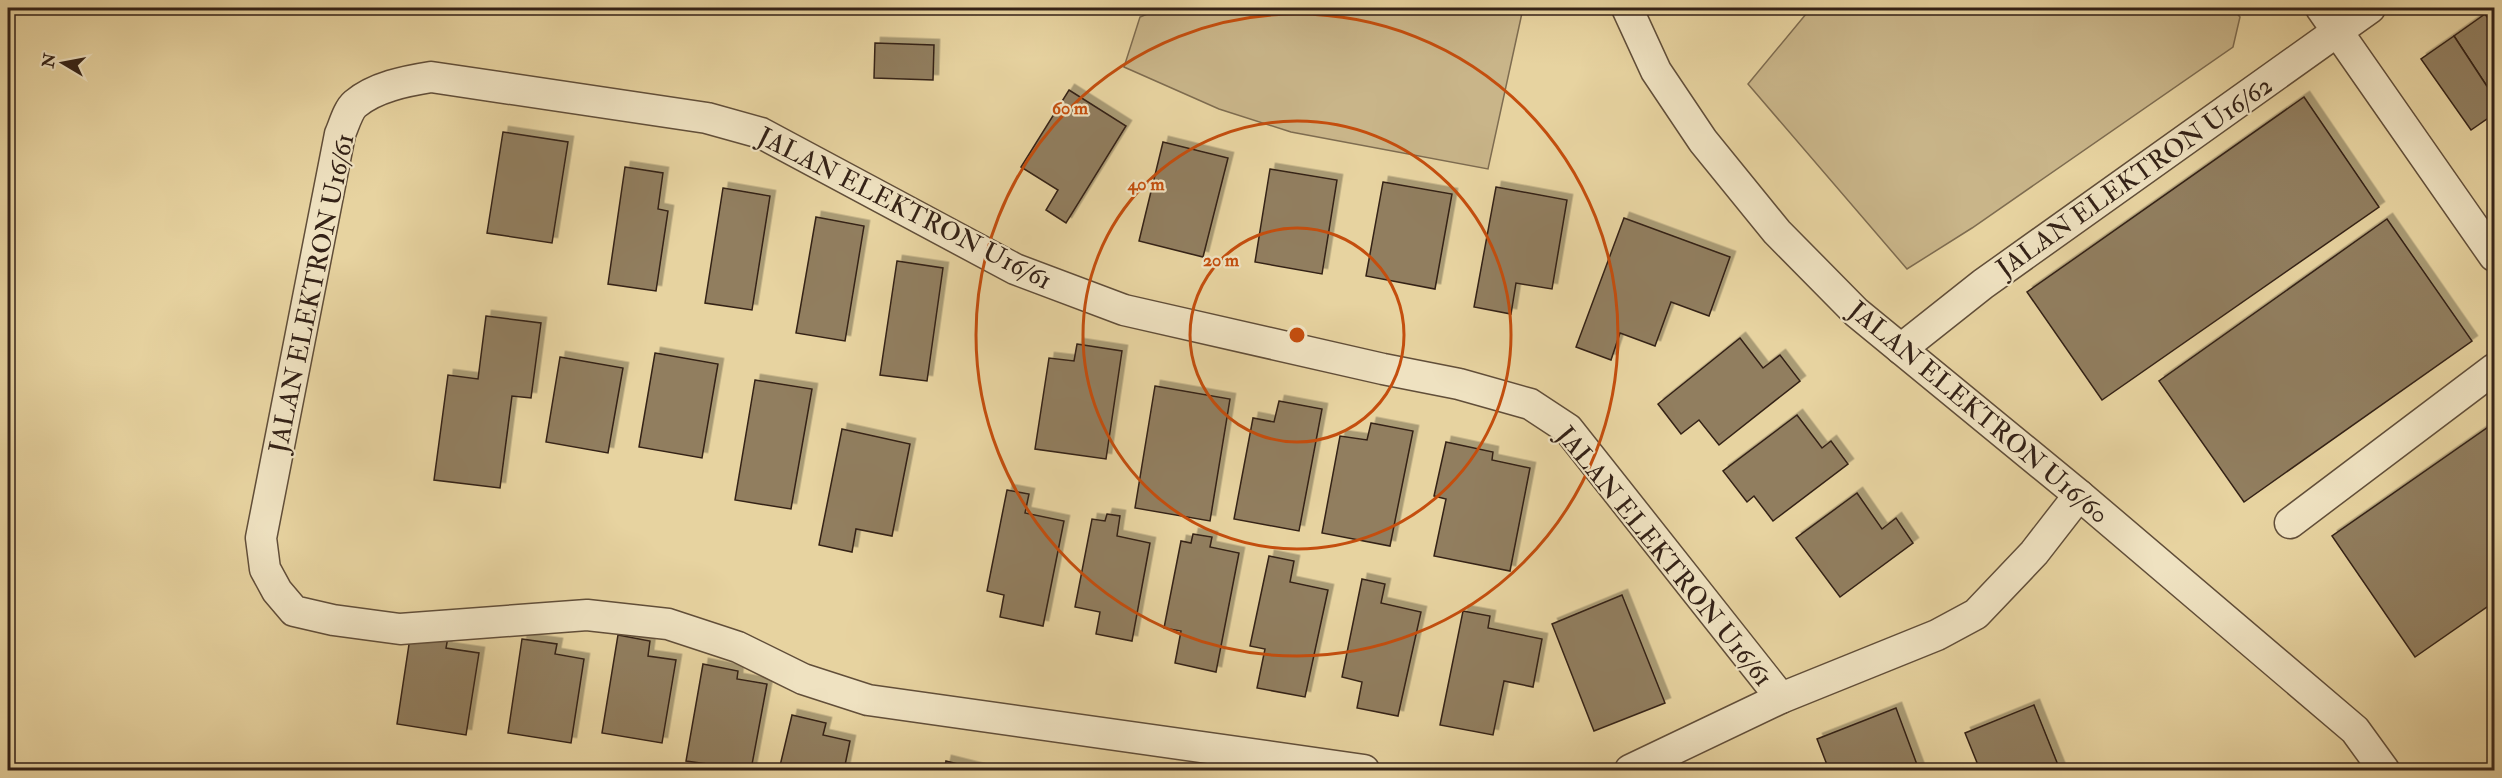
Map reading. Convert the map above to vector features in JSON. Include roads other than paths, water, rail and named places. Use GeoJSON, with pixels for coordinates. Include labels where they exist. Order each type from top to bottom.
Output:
{"type":"FeatureCollection","features":[{"type":"Feature","properties":{"kind":"street","name":"JALAN ELEKTRON U16/60"},"geometry":{"type":"LineString","coordinates":[[1627,8],[1656,71],[1703,141],[1777,232],[1856,312],[2079,495],[2355,730],[2384,771]]}},
{"type":"Feature","properties":{"kind":"street","name":"JALAN ELEKTRON U16/62"},"geometry":{"type":"LineString","coordinates":[[1902,349],[1983,284],[2330,19],[2370,8]]}},
{"type":"Feature","properties":{"kind":"street"},"geometry":{"type":"LineString","coordinates":[[2330,19],[2494,256]]}},
{"type":"Feature","properties":{"kind":"street","name":"JALAN ELEKTRON U16/61"},"geometry":{"type":"LineString","coordinates":[[1364,771],[868,700],[803,679],[738,647],[668,624],[587,615],[400,629],[333,620],[294,611],[277,591],[265,569],[261,538],[340,134],[354,105],[384,88],[408,80],[431,77],[707,118],[761,133],[1015,269],[1124,310],[1459,384],[1530,404],[1568,429],[1781,698]]}},
{"type":"Feature","properties":{"kind":"street"},"geometry":{"type":"LineString","coordinates":[[2290,523],[2494,369]]}},
{"type":"Feature","properties":{"kind":"street","name":"JALAN ELEKTRON U16/61"},"geometry":{"type":"LineString","coordinates":[[1630,771],[1781,698],[1937,635],[1976,614],[2034,553],[2079,495]]}}]}
